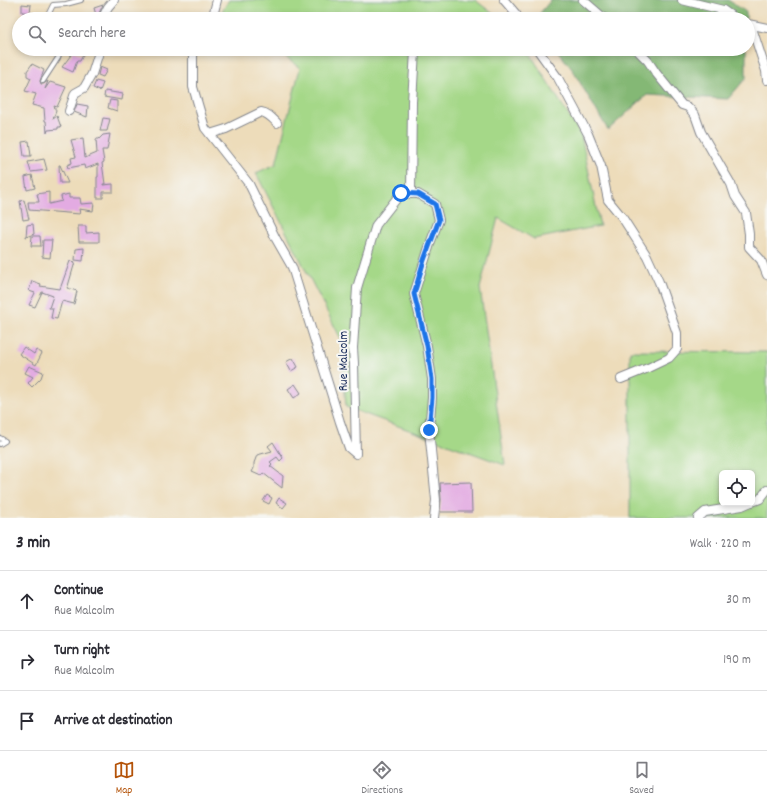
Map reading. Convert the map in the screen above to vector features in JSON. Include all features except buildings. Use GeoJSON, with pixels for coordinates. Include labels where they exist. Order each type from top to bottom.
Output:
{"type":"FeatureCollection","features":[{"type":"Feature","properties":{"kind":"street"},"geometry":{"type":"LineString","coordinates":[[106,12],[114,0]]}},
{"type":"Feature","properties":{"kind":"street"},"geometry":{"type":"LineString","coordinates":[[214,12],[217,0]]}},
{"type":"Feature","properties":{"kind":"street"},"geometry":{"type":"LineString","coordinates":[[504,0],[514,12]]}},
{"type":"Feature","properties":{"kind":"street"},"geometry":{"type":"LineString","coordinates":[[583,0],[597,12]]}},
{"type":"Feature","properties":{"kind":"street"},"geometry":{"type":"LineString","coordinates":[[682,0],[726,12]]}},
{"type":"Feature","properties":{"kind":"street"},"geometry":{"type":"LineString","coordinates":[[755,26],[767,28]]}},
{"type":"Feature","properties":{"kind":"street"},"geometry":{"type":"LineString","coordinates":[[755,39],[766,71],[767,80]]}},
{"type":"Feature","properties":{"kind":"street"},"geometry":{"type":"LineString","coordinates":[[69,111],[75,93],[84,88],[92,74],[98,56]]}},
{"type":"Feature","properties":{"kind":"street","name":"Rue Malcolm"},"geometry":{"type":"LineString","coordinates":[[192,56],[193,87],[205,128],[249,184],[276,239],[292,267],[340,422],[349,448],[356,454],[353,348],[357,288],[376,226],[401,193],[411,194]]}},
{"type":"Feature","properties":{"kind":"street"},"geometry":{"type":"LineString","coordinates":[[415,56],[412,102],[411,194],[418,194],[435,204],[439,220],[424,260],[414,294],[427,346],[432,379],[429,430],[436,500],[434,518]]}},
{"type":"Feature","properties":{"kind":"street"},"geometry":{"type":"LineString","coordinates":[[542,56],[558,78],[588,134],[601,166],[608,200],[622,217],[647,256],[659,282],[677,333],[677,349],[669,358],[621,379]]}},
{"type":"Feature","properties":{"kind":"street"},"geometry":{"type":"LineString","coordinates":[[643,56],[682,105],[688,107],[695,115],[701,132],[731,184],[735,196],[746,213],[749,247],[761,260],[767,275]]}},
{"type":"Feature","properties":{"kind":"street"},"geometry":{"type":"LineString","coordinates":[[210,134],[226,129],[261,112],[265,112],[277,123]]}},
{"type":"Feature","properties":{"kind":"street"},"geometry":{"type":"LineString","coordinates":[[755,501],[760,499],[767,490]]}},
{"type":"Feature","properties":{"kind":"street"},"geometry":{"type":"LineString","coordinates":[[698,518],[705,512],[742,506]]}},
{"type":"Feature","properties":{"kind":"lane"},"geometry":{"type":"LineString","coordinates":[[50,12],[53,5],[66,4],[81,0]]}},
{"type":"Feature","properties":{"kind":"lane"},"geometry":{"type":"LineString","coordinates":[[43,81],[59,56]]}},
{"type":"Feature","properties":{"kind":"lane"},"geometry":{"type":"LineString","coordinates":[[0,438],[4,441],[0,444]]}},
{"type":"Feature","properties":{"kind":"green space"},"geometry":{"type":"Polygon","coordinates":[[[229,0],[475,0],[491,12],[222,12],[229,0]]]}},
{"type":"Feature","properties":{"kind":"green space"},"geometry":{"type":"Polygon","coordinates":[[[551,0],[728,0],[746,12],[541,12],[551,0]]]}},
{"type":"Feature","properties":{"kind":"green space"},"geometry":{"type":"Polygon","coordinates":[[[284,56],[531,56],[581,135],[600,226],[534,239],[498,218],[480,288],[505,465],[346,407],[341,339],[256,173],[276,164],[300,68],[284,56]]]}},
{"type":"Feature","properties":{"kind":"green space"},"geometry":{"type":"Polygon","coordinates":[[[562,56],[746,56],[746,78],[728,99],[647,95],[608,130],[572,69],[562,56]]]}},
{"type":"Feature","properties":{"kind":"green space"},"geometry":{"type":"Polygon","coordinates":[[[630,351],[767,352],[767,518],[630,518],[630,351]]]}},
{"type":"Feature","properties":{"kind":"route"},"geometry":{"type":"LineString","coordinates":[[401,193],[418,194],[435,204],[439,220],[424,260],[414,294],[427,346],[432,379],[429,430]]}}]}
